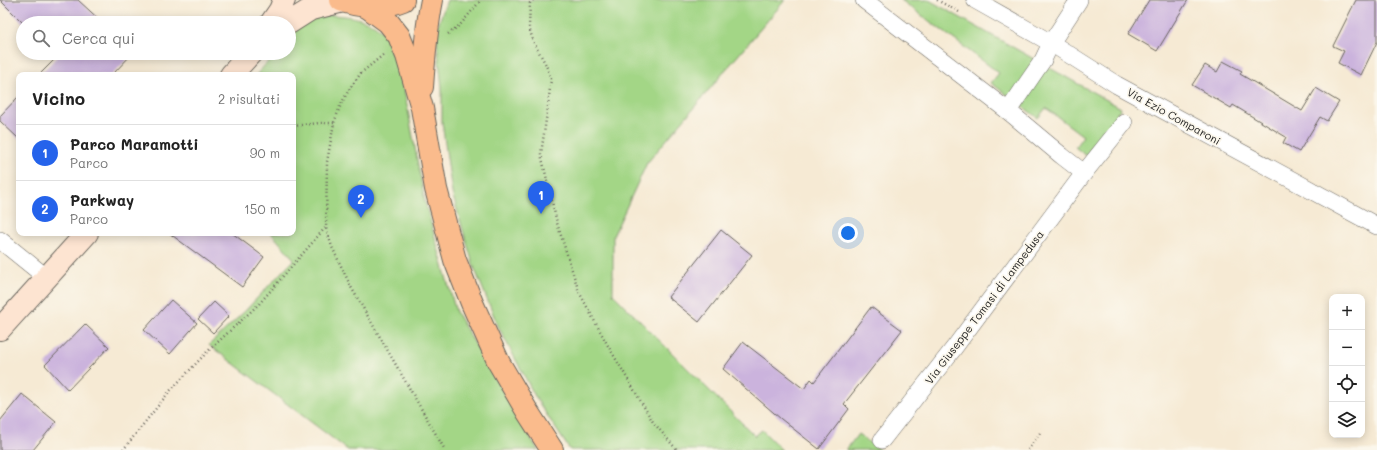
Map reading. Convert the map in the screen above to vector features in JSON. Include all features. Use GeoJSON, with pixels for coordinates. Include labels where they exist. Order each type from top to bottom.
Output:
{"type":"FeatureCollection","features":[{"type":"Feature","properties":{"kind":"main road"},"geometry":{"type":"LineString","coordinates":[[276,16],[284,0]]}},
{"type":"Feature","properties":{"kind":"main road"},"geometry":{"type":"LineString","coordinates":[[296,19],[311,9],[342,1],[366,6],[393,4],[403,0]]}},
{"type":"Feature","properties":{"kind":"main road"},"geometry":{"type":"LineString","coordinates":[[422,108],[424,55],[432,0]]}},
{"type":"Feature","properties":{"kind":"main road"},"geometry":{"type":"LineString","coordinates":[[366,6],[388,22],[399,36],[407,56],[422,108],[436,189],[455,260],[472,303],[499,363],[552,450]]}},
{"type":"Feature","properties":{"kind":"main road"},"geometry":{"type":"LineString","coordinates":[[234,72],[245,60]]}},
{"type":"Feature","properties":{"kind":"main road"},"geometry":{"type":"LineString","coordinates":[[0,329],[84,236]]}},
{"type":"Feature","properties":{"kind":"street"},"geometry":{"type":"LineString","coordinates":[[864,0],[1008,111],[1084,173]]}},
{"type":"Feature","properties":{"kind":"street","name":"Via Ezio Comparoni"},"geometry":{"type":"LineString","coordinates":[[975,0],[1051,43],[1117,85],[1156,107],[1377,226]]}},
{"type":"Feature","properties":{"kind":"street"},"geometry":{"type":"LineString","coordinates":[[1008,111],[1043,60],[1051,43],[1079,0]]}},
{"type":"Feature","properties":{"kind":"street","name":"Via Giuseppe Tomasi di Lampedusa"},"geometry":{"type":"LineString","coordinates":[[882,440],[954,348],[1084,173],[1124,123]]}},
{"type":"Feature","properties":{"kind":"street"},"geometry":{"type":"LineString","coordinates":[[0,240],[47,278]]}},
{"type":"Feature","properties":{"kind":"path"},"geometry":{"type":"LineString","coordinates":[[442,36],[452,32],[460,25],[481,0]]}},
{"type":"Feature","properties":{"kind":"path"},"geometry":{"type":"LineString","coordinates":[[533,0],[530,4],[529,26],[551,79],[541,154],[557,223],[579,292],[653,422],[677,450]]}},
{"type":"Feature","properties":{"kind":"path"},"geometry":{"type":"LineString","coordinates":[[386,52],[361,73],[350,88],[341,104],[334,123],[327,162],[326,228],[332,247],[351,287],[445,450]]}},
{"type":"Feature","properties":{"kind":"path"},"geometry":{"type":"LineString","coordinates":[[296,126],[319,122],[334,123]]}},
{"type":"Feature","properties":{"kind":"path"},"geometry":{"type":"LineString","coordinates":[[123,450],[169,392],[207,352],[260,304],[326,228]]}},
{"type":"Feature","properties":{"kind":"path"},"geometry":{"type":"LineString","coordinates":[[1028,450],[1040,433]]}},
{"type":"Feature","properties":{"kind":"green space"},"geometry":{"type":"Polygon","coordinates":[[[447,0],[785,0],[647,163],[613,236],[613,294],[755,436],[762,430],[782,450],[570,450],[537,400],[498,326],[474,267],[452,193],[442,122],[442,87],[437,44],[437,28],[447,0]]]}},
{"type":"Feature","properties":{"kind":"green space"},"geometry":{"type":"Polygon","coordinates":[[[901,0],[929,0],[1121,108],[1086,156],[1075,147],[1083,136],[1046,108],[1038,118],[991,83],[999,73],[901,0]]]}},
{"type":"Feature","properties":{"kind":"green space"},"geometry":{"type":"Polygon","coordinates":[[[321,15],[346,16],[362,20],[376,27],[386,35],[391,42],[399,62],[425,202],[456,312],[538,450],[348,450],[209,345],[245,311],[294,259],[274,236],[296,236],[296,72],[259,72],[270,60],[296,60],[296,30],[302,24],[321,15]]]}},
{"type":"Feature","properties":{"kind":"green space"},"geometry":{"type":"Polygon","coordinates":[[[858,434],[880,450],[846,450],[858,434]]]}},
{"type":"Feature","properties":{"kind":"building"},"geometry":{"type":"Polygon","coordinates":[[[0,0],[78,0],[95,16],[16,16],[0,0]]]}},
{"type":"Feature","properties":{"kind":"building"},"geometry":{"type":"Polygon","coordinates":[[[1149,0],[1188,0],[1157,51],[1128,34],[1149,0]]]}},
{"type":"Feature","properties":{"kind":"building"},"geometry":{"type":"Polygon","coordinates":[[[1356,0],[1377,0],[1377,42],[1361,75],[1338,63],[1344,51],[1333,46],[1356,0]]]}},
{"type":"Feature","properties":{"kind":"building"},"geometry":{"type":"Polygon","coordinates":[[[54,60],[126,60],[115,72],[42,72],[54,60]]]}},
{"type":"Feature","properties":{"kind":"building"},"geometry":{"type":"Polygon","coordinates":[[[1223,61],[1242,71],[1240,74],[1302,111],[1316,88],[1339,102],[1327,121],[1320,117],[1299,152],[1283,143],[1286,137],[1233,105],[1231,108],[1192,85],[1205,65],[1217,72],[1223,61]]]}},
{"type":"Feature","properties":{"kind":"building"},"geometry":{"type":"Polygon","coordinates":[[[16,99],[16,136],[0,121],[0,116],[16,99]]]}},
{"type":"Feature","properties":{"kind":"building"},"geometry":{"type":"Polygon","coordinates":[[[721,230],[752,255],[699,322],[668,297],[721,230]]]}},
{"type":"Feature","properties":{"kind":"building"},"geometry":{"type":"Polygon","coordinates":[[[173,236],[236,236],[264,257],[242,287],[173,236]]]}},
{"type":"Feature","properties":{"kind":"building"},"geometry":{"type":"Polygon","coordinates":[[[171,300],[197,323],[170,354],[144,330],[171,300]]]}},
{"type":"Feature","properties":{"kind":"building"},"geometry":{"type":"Polygon","coordinates":[[[214,302],[229,316],[213,333],[198,319],[214,302]]]}},
{"type":"Feature","properties":{"kind":"building"},"geometry":{"type":"Polygon","coordinates":[[[871,307],[902,330],[844,404],[849,409],[819,449],[781,419],[723,369],[743,342],[804,389],[811,379],[814,382],[871,307]]]}},
{"type":"Feature","properties":{"kind":"building"},"geometry":{"type":"Polygon","coordinates":[[[85,324],[109,347],[68,390],[45,365],[85,324]]]}},
{"type":"Feature","properties":{"kind":"building"},"geometry":{"type":"Polygon","coordinates":[[[22,394],[56,422],[33,450],[0,450],[0,421],[22,394]]]}},
{"type":"Feature","properties":{"kind":"place","name":"Parco Maramotti"},"geometry":{"type":"Point","coordinates":[541,214]}},
{"type":"Feature","properties":{"kind":"place","name":"Parkway"},"geometry":{"type":"Point","coordinates":[361,218]}}]}
